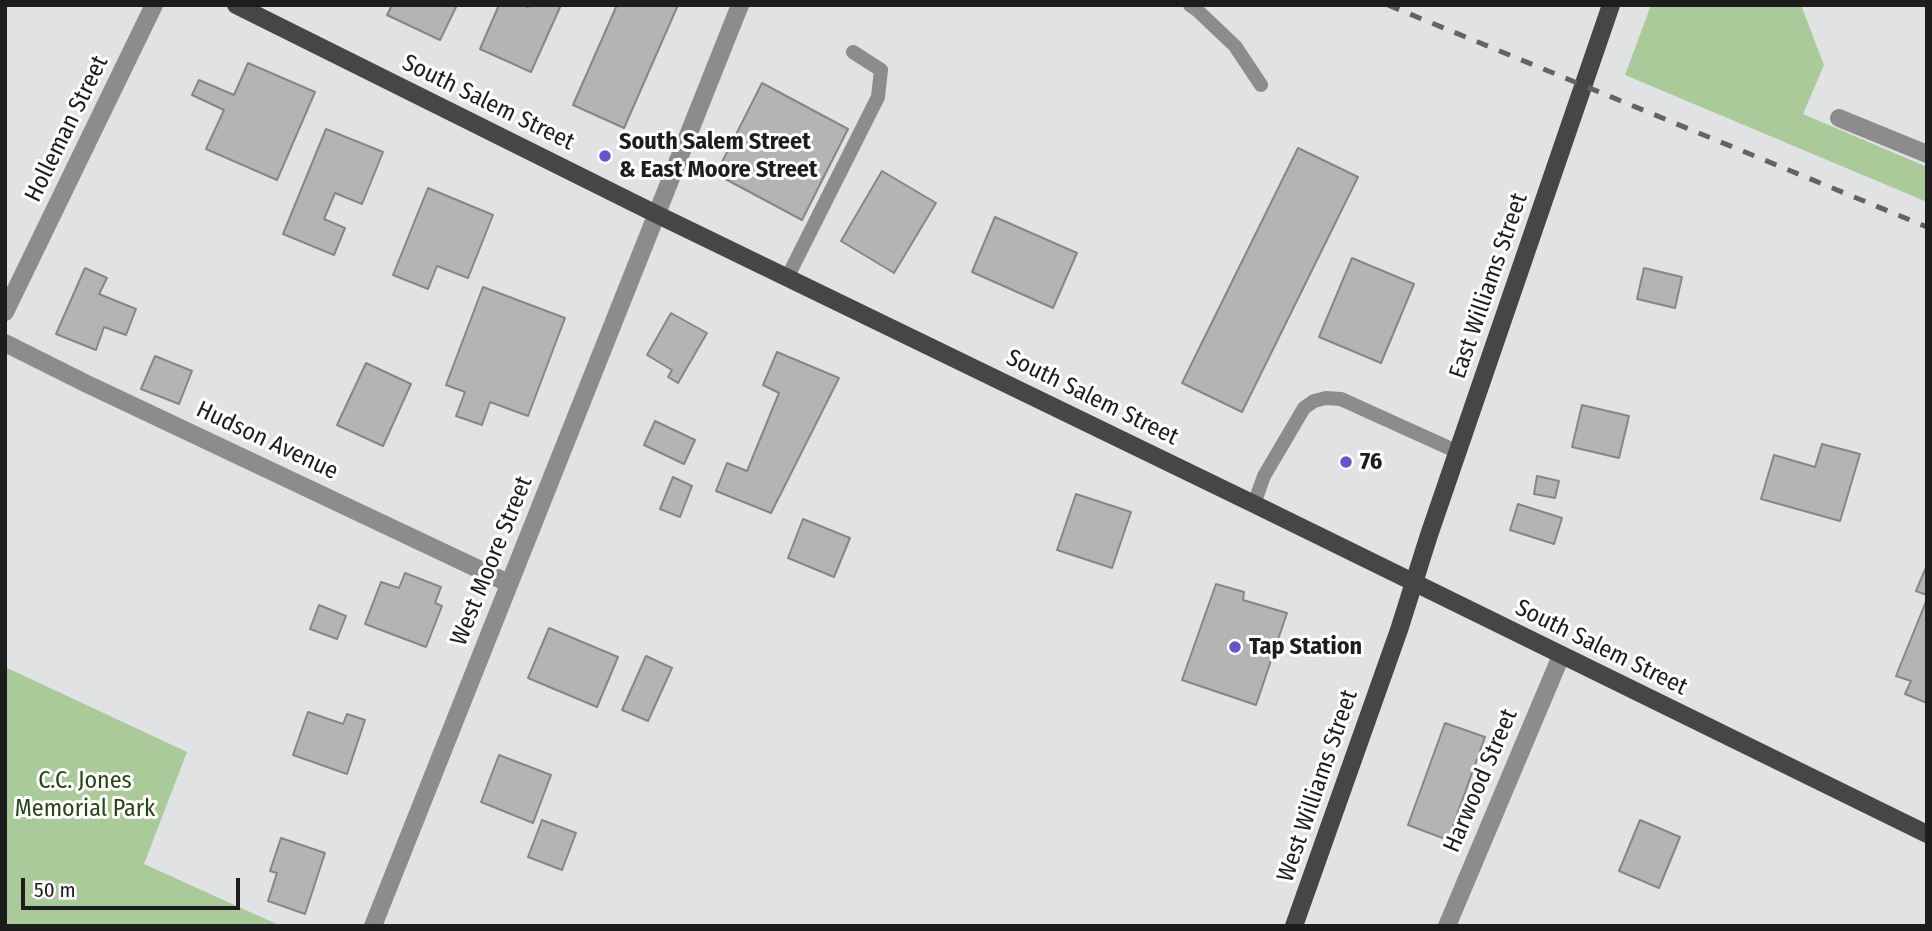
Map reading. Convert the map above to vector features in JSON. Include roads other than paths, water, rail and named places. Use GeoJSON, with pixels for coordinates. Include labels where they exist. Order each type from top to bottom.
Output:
{"type":"FeatureCollection","features":[{"type":"Feature","properties":{"kind":"main road","name":"South Salem Street"},"geometry":{"type":"LineString","coordinates":[[236,5],[656,214],[1254,503],[1927,834]]}},
{"type":"Feature","properties":{"kind":"main road","name":"East Williams Street"},"geometry":{"type":"LineString","coordinates":[[1413,582],[1611,5]]}},
{"type":"Feature","properties":{"kind":"main road","name":"West Williams Street"},"geometry":{"type":"LineString","coordinates":[[1294,926],[1413,582]]}},
{"type":"Feature","properties":{"kind":"street","name":"Holleman Street"},"geometry":{"type":"LineString","coordinates":[[5,312],[154,5]]}},
{"type":"Feature","properties":{"kind":"street","name":"West Moore Street"},"geometry":{"type":"LineString","coordinates":[[373,926],[740,5]]}},
{"type":"Feature","properties":{"kind":"street"},"geometry":{"type":"LineString","coordinates":[[1839,118],[1927,155]]}},
{"type":"Feature","properties":{"kind":"street","name":"Hudson Avenue"},"geometry":{"type":"LineString","coordinates":[[5,343],[508,583]]}},
{"type":"Feature","properties":{"kind":"street","name":"Harwood Street"},"geometry":{"type":"LineString","coordinates":[[1447,926],[1561,656]]}},
{"type":"Feature","properties":{"kind":"lane"},"geometry":{"type":"LineString","coordinates":[[1190,5],[1235,46],[1261,85]]}},
{"type":"Feature","properties":{"kind":"lane"},"geometry":{"type":"LineString","coordinates":[[788,278],[878,97],[880,70],[853,52]]}},
{"type":"Feature","properties":{"kind":"lane"},"geometry":{"type":"LineString","coordinates":[[1254,503],[1264,476],[1304,408],[1325,398],[1341,399],[1458,452]]}},
{"type":"Feature","properties":{"kind":"railway"},"geometry":{"type":"LineString","coordinates":[[1388,5],[1927,227]]}},
{"type":"Feature","properties":{"kind":"place","name":"South Salem Street & East Moore Street"},"geometry":{"type":"Point","coordinates":[605,156]}},
{"type":"Feature","properties":{"kind":"place","name":"76"},"geometry":{"type":"Point","coordinates":[1346,462]}},
{"type":"Feature","properties":{"kind":"place","name":"Tap Station"},"geometry":{"type":"Point","coordinates":[1235,647]}},
{"type":"Feature","properties":{"kind":"park label","name":"C.C. Jones Memorial Park"},"geometry":{"type":"Point","coordinates":[85,795]}}]}
